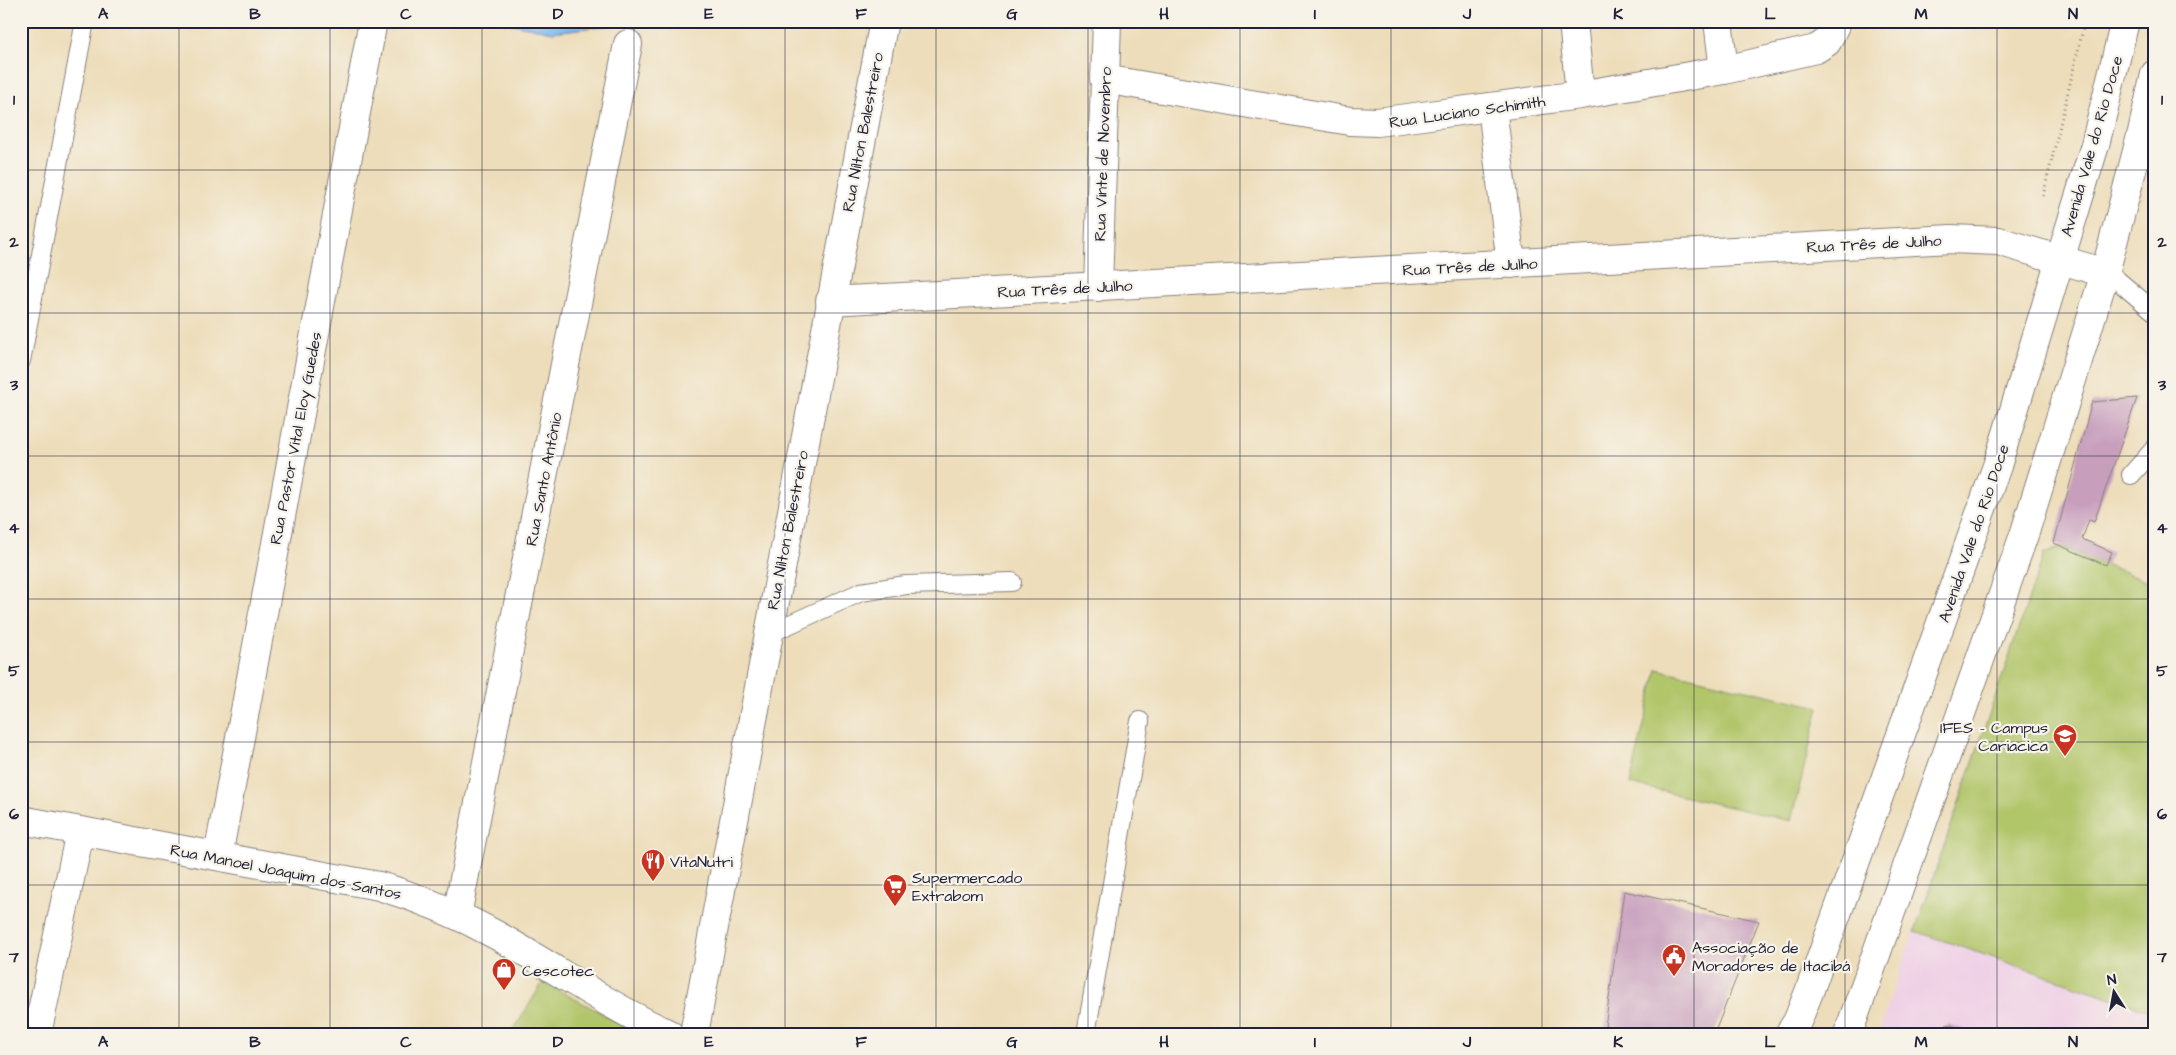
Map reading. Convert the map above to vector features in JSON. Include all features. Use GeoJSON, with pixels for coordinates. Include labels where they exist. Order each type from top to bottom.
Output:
{"type":"FeatureCollection","features":[{"type":"Feature","properties":{"kind":"street","name":"Rua Pastor Vital Eloy Guedes"},"geometry":{"type":"LineString","coordinates":[[218,856],[373,21]]}},
{"type":"Feature","properties":{"kind":"street","name":"Rua Vinte de Novembro"},"geometry":{"type":"LineString","coordinates":[[1098,286],[1107,21]]}},
{"type":"Feature","properties":{"kind":"street"},"geometry":{"type":"LineString","coordinates":[[1573,21],[1580,95]]}},
{"type":"Feature","properties":{"kind":"street"},"geometry":{"type":"LineString","coordinates":[[1718,21],[1724,70]]}},
{"type":"Feature","properties":{"kind":"street","name":"Avenida Vale do Rio Doce"},"geometry":{"type":"LineString","coordinates":[[1789,1034],[1797,1022],[1809,992],[1997,466],[2095,145],[2125,21]]}},
{"type":"Feature","properties":{"kind":"street","name":"Rua Nílton Balestreiro"},"geometry":{"type":"LineString","coordinates":[[694,1034],[883,26]]}},
{"type":"Feature","properties":{"kind":"street","name":"Rua Luciano Schimith"},"geometry":{"type":"LineString","coordinates":[[1104,79],[1350,121],[1377,122],[1405,120],[1580,95],[1724,70],[1816,49],[1832,31]]}},
{"type":"Feature","properties":{"kind":"street","name":"Rua Santo Antônio"},"geometry":{"type":"LineString","coordinates":[[457,915],[628,44]]}},
{"type":"Feature","properties":{"kind":"street"},"geometry":{"type":"LineString","coordinates":[[1848,1034],[2007,586],[2105,273],[2142,132],[2155,74]]}},
{"type":"Feature","properties":{"kind":"street"},"geometry":{"type":"LineString","coordinates":[[1492,107],[1511,264]]}},
{"type":"Feature","properties":{"kind":"street","name":"Rua Três de Julho"},"geometry":{"type":"LineString","coordinates":[[830,302],[1968,239],[1998,241],[2105,273]]}},
{"type":"Feature","properties":{"kind":"street","name":"Rua Manoel Joaquim dos Santos"},"geometry":{"type":"LineString","coordinates":[[21,820],[379,886],[418,898],[496,935],[631,1016],[669,1034]]}},
{"type":"Feature","properties":{"kind":"street"},"geometry":{"type":"LineString","coordinates":[[37,1034],[80,832]]}},
{"type":"Feature","properties":{"kind":"lane"},"geometry":{"type":"LineString","coordinates":[[21,361],[85,21]]}},
{"type":"Feature","properties":{"kind":"lane"},"geometry":{"type":"LineString","coordinates":[[2105,273],[2155,312]]}},
{"type":"Feature","properties":{"kind":"lane"},"geometry":{"type":"LineString","coordinates":[[2131,475],[2155,448]]}},
{"type":"Feature","properties":{"kind":"lane"},"geometry":{"type":"LineString","coordinates":[[768,634],[861,592],[906,585],[1012,582]]}},
{"type":"Feature","properties":{"kind":"lane"},"geometry":{"type":"LineString","coordinates":[[1086,1034],[1140,721]]}},
{"type":"Feature","properties":{"kind":"path"},"geometry":{"type":"LineString","coordinates":[[2043,199],[2085,21]]}},
{"type":"Feature","properties":{"kind":"shaded area","name":"IFES - Campus Cariacica"},"geometry":{"type":"Polygon","coordinates":[[[2062,547],[2155,584],[2155,1034],[1878,1034],[2044,554],[2062,547]]]}},
{"type":"Feature","properties":{"kind":"green space","name":"IFES - Campus Cariacica"},"geometry":{"type":"Polygon","coordinates":[[[2062,547],[2155,584],[2155,1013],[1915,931],[2044,554],[2062,547]]]}},
{"type":"Feature","properties":{"kind":"green space"},"geometry":{"type":"Polygon","coordinates":[[[1657,669],[1819,707],[1791,821],[1630,784],[1657,669]]]}},
{"type":"Feature","properties":{"kind":"green space"},"geometry":{"type":"Polygon","coordinates":[[[543,982],[641,1034],[511,1034],[543,982]]]}},
{"type":"Feature","properties":{"kind":"water"},"geometry":{"type":"Polygon","coordinates":[[[496,21],[646,21],[553,32],[496,21]]]}},
{"type":"Feature","properties":{"kind":"building"},"geometry":{"type":"Polygon","coordinates":[[[2137,398],[2094,522],[2089,520],[2082,539],[2112,552],[2106,565],[2054,543],[2092,402],[2137,398]]]}},
{"type":"Feature","properties":{"kind":"building","name":"Associação de Moradores de Itacibá"},"geometry":{"type":"Polygon","coordinates":[[[1624,891],[1759,921],[1714,1034],[1604,1034],[1624,891]]]}},
{"type":"Feature","properties":{"kind":"building"},"geometry":{"type":"Polygon","coordinates":[[[1947,1024],[1974,1033],[1974,1034],[1943,1034],[1947,1024]]]}},
{"type":"Feature","properties":{"kind":"place","name":"IFES - Campus Cariacica"},"geometry":{"type":"Point","coordinates":[2065,757]}},
{"type":"Feature","properties":{"kind":"place","name":"VitaNutri"},"geometry":{"type":"Point","coordinates":[653,882]}},
{"type":"Feature","properties":{"kind":"place","name":"Supermercado Extrabom"},"geometry":{"type":"Point","coordinates":[895,907]}},
{"type":"Feature","properties":{"kind":"place","name":"Associação de Moradores de Itacibá"},"geometry":{"type":"Point","coordinates":[1674,977]}},
{"type":"Feature","properties":{"kind":"place","name":"Cescotec"},"geometry":{"type":"Point","coordinates":[504,991]}}]}
